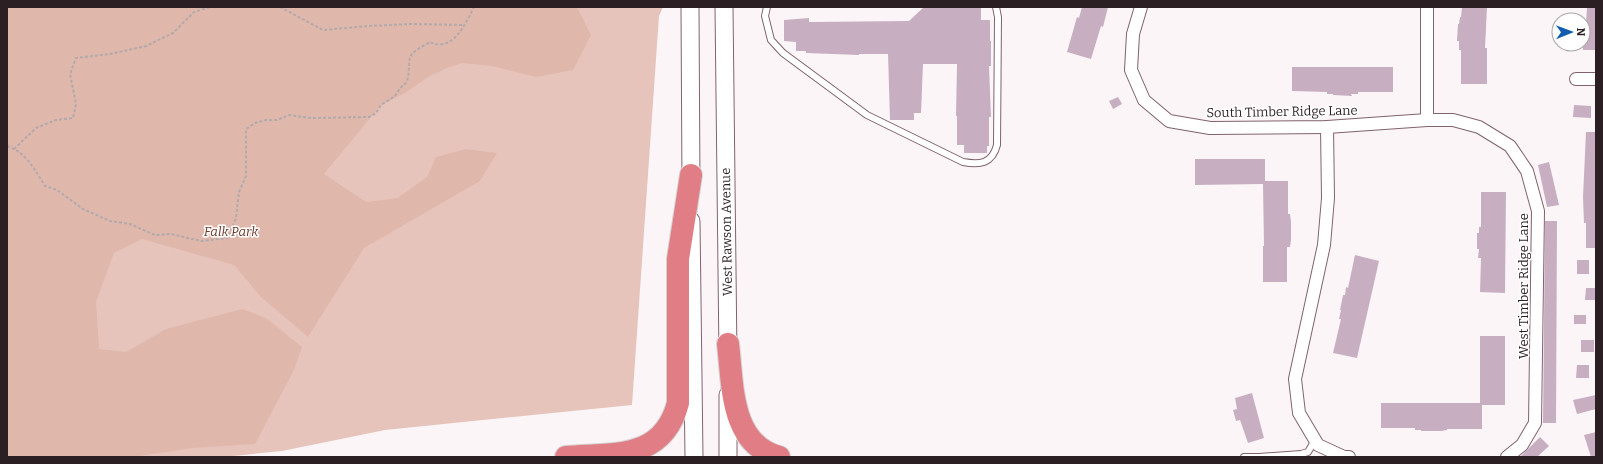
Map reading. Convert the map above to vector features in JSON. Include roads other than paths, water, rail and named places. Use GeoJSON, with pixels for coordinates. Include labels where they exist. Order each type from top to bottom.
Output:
{"type":"FeatureCollection","features":[{"type":"Feature","properties":{"kind":"highway"},"geometry":{"type":"LineString","coordinates":[[566,457],[633,451],[645,447],[661,436],[668,428],[675,414],[678,403],[678,259],[690,175]]}},
{"type":"Feature","properties":{"kind":"highway"},"geometry":{"type":"LineString","coordinates":[[728,344],[735,402],[745,432],[751,441],[760,449],[779,457]]}},
{"type":"Feature","properties":{"kind":"main road"},"geometry":{"type":"LineString","coordinates":[[690,7],[690,175],[694,457]]}},
{"type":"Feature","properties":{"kind":"main road","name":"West Rawson Avenue"},"geometry":{"type":"LineString","coordinates":[[724,7],[728,457]]}},
{"type":"Feature","properties":{"kind":"street","name":"South Timber Ridge Lane"},"geometry":{"type":"LineString","coordinates":[[1141,7],[1133,34],[1131,70],[1144,100],[1169,121],[1210,128],[1326,126],[1427,120]]}},
{"type":"Feature","properties":{"kind":"street"},"geometry":{"type":"LineString","coordinates":[[1427,7],[1427,120]]}},
{"type":"Feature","properties":{"kind":"street"},"geometry":{"type":"LineString","coordinates":[[1576,78],[1596,79]]}},
{"type":"Feature","properties":{"kind":"street","name":"West Timber Ridge Lane"},"geometry":{"type":"LineString","coordinates":[[1427,120],[1453,120],[1479,127],[1510,146],[1527,171],[1538,211],[1535,423],[1522,446],[1507,457]]}},
{"type":"Feature","properties":{"kind":"street"},"geometry":{"type":"LineString","coordinates":[[1326,126],[1328,198],[1324,245],[1295,380],[1299,414],[1318,445],[1344,457],[1349,457]]}},
{"type":"Feature","properties":{"kind":"lane"},"geometry":{"type":"LineString","coordinates":[[767,7],[766,16],[771,40],[789,58],[867,115],[963,162],[975,164],[987,161],[995,154],[997,145],[998,17],[996,7]]}},
{"type":"Feature","properties":{"kind":"lane"},"geometry":{"type":"LineString","coordinates":[[1244,457],[1301,454],[1308,452],[1315,440]]}},
{"type":"Feature","properties":{"kind":"park label","name":"Falk Park"},"geometry":{"type":"Point","coordinates":[231,231]}}]}
